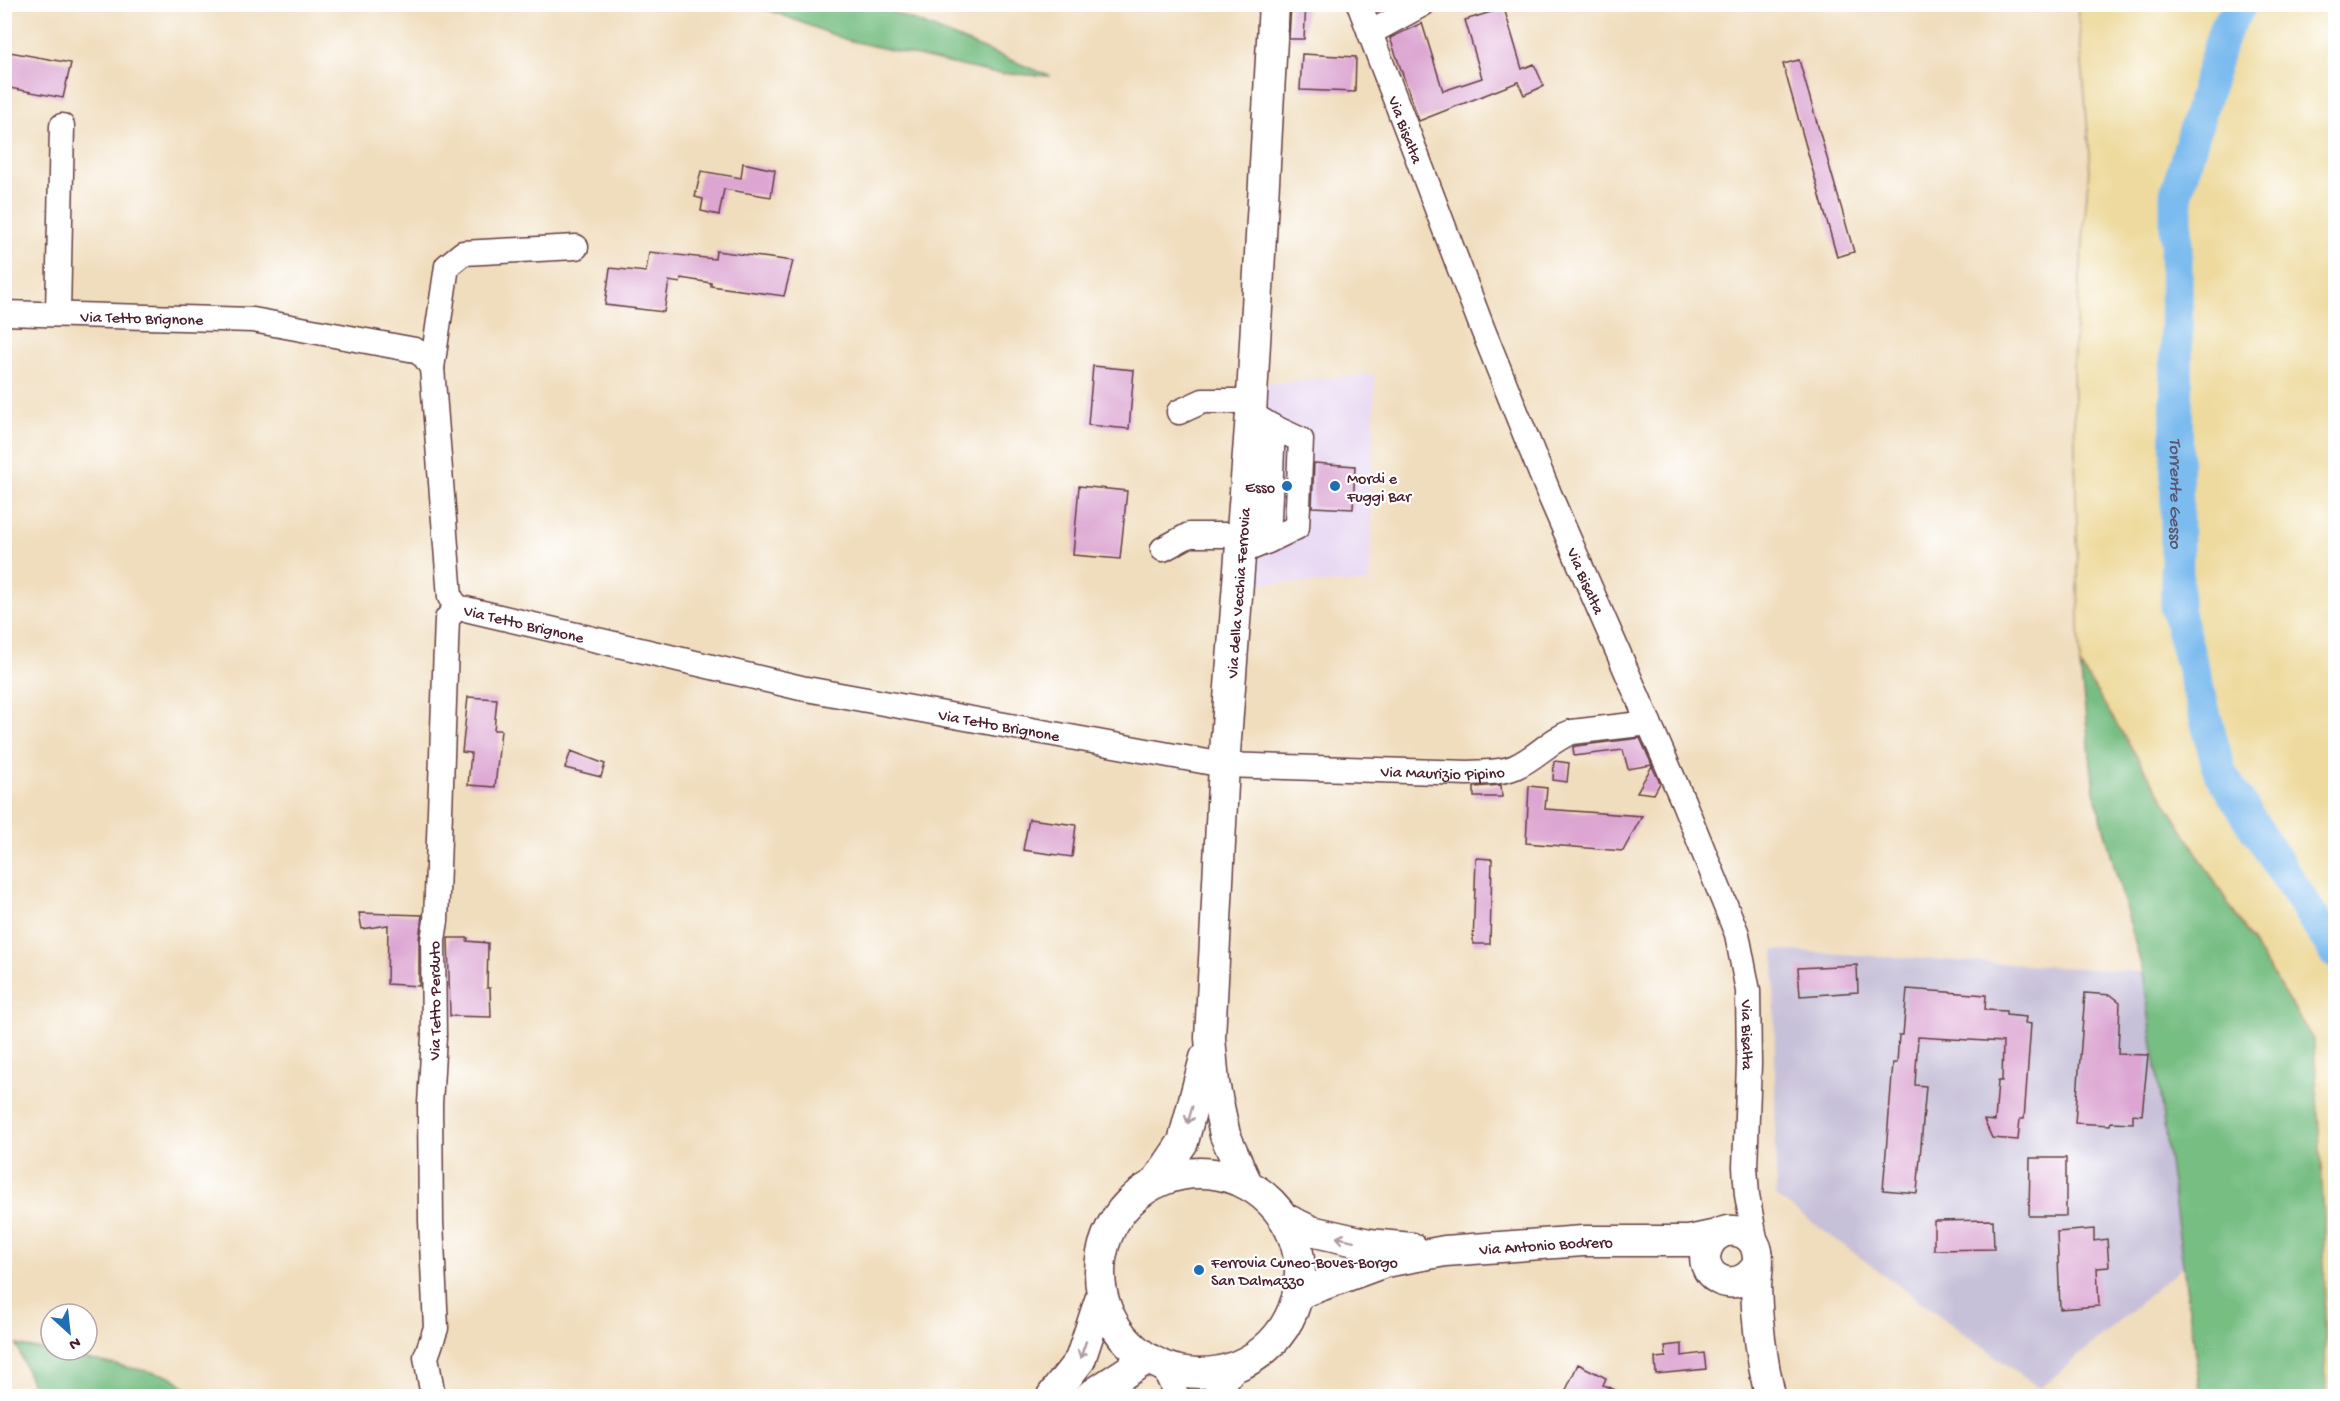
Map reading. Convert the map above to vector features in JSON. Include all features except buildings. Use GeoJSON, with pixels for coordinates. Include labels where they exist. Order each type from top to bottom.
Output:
{"type":"FeatureCollection","features":[{"type":"Feature","properties":{"kind":"main road","name":"Via della Vecchia Ferrovia"},"geometry":{"type":"LineString","coordinates":[[1247,1184],[1225,1136],[1214,1083],[1210,1038],[1224,765],[1250,543],[1258,414],[1274,4]]}},
{"type":"Feature","properties":{"kind":"main road","name":"Via della Vecchia Ferrovia"},"geometry":{"type":"LineString","coordinates":[[1156,1182],[1183,1142],[1210,1038]]}},
{"type":"Feature","properties":{"kind":"main road"},"geometry":{"type":"LineString","coordinates":[[1052,1396],[1080,1360],[1101,1297],[1099,1263],[1108,1230],[1128,1202],[1156,1182],[1186,1173],[1207,1173],[1247,1184],[1268,1198],[1284,1218],[1296,1242],[1300,1268],[1298,1294],[1290,1317],[1276,1338],[1258,1355],[1236,1367],[1212,1373],[1188,1373],[1155,1363],[1126,1342],[1116,1328],[1101,1297]]}},
{"type":"Feature","properties":{"kind":"main road","name":"Via Antonio Bodrero"},"geometry":{"type":"LineString","coordinates":[[1284,1218],[1311,1231],[1369,1244],[1445,1251]]}},
{"type":"Feature","properties":{"kind":"main road"},"geometry":{"type":"LineString","coordinates":[[1716,1277],[1737,1283],[1746,1279],[1757,1258],[1754,1242],[1741,1232],[1721,1233]]}},
{"type":"Feature","properties":{"kind":"main road","name":"Via Antonio Bodrero"},"geometry":{"type":"LineString","coordinates":[[1298,1294],[1385,1262],[1445,1251],[1583,1241],[1689,1241],[1721,1233]]}},
{"type":"Feature","properties":{"kind":"main road","name":"Via Bisalta"},"geometry":{"type":"LineString","coordinates":[[1721,1233],[1706,1249],[1705,1258],[1745,1319],[1761,1357],[1770,1396]]}},
{"type":"Feature","properties":{"kind":"main road","name":"Via Antonio Bodrero"},"geometry":{"type":"LineString","coordinates":[[1646,1242],[1681,1253],[1716,1277]]}},
{"type":"Feature","properties":{"kind":"main road","name":"Via Bisalta"},"geometry":{"type":"LineString","coordinates":[[1757,1258],[1761,1357]]}},
{"type":"Feature","properties":{"kind":"main road"},"geometry":{"type":"LineString","coordinates":[[1090,1396],[1155,1363]]}},
{"type":"Feature","properties":{"kind":"street"},"geometry":{"type":"LineString","coordinates":[[1370,33],[1423,4]]}},
{"type":"Feature","properties":{"kind":"street","name":"Via Bisalta"},"geometry":{"type":"LineString","coordinates":[[1364,7],[1370,33],[1483,330],[1550,496],[1649,723],[1737,934],[1748,991],[1749,1064],[1745,1167],[1746,1195],[1757,1258]]}},
{"type":"Feature","properties":{"kind":"street"},"geometry":{"type":"LineString","coordinates":[[58,313],[62,126]]}},
{"type":"Feature","properties":{"kind":"street"},"geometry":{"type":"LineString","coordinates":[[432,368],[447,266],[463,253],[576,247]]}},
{"type":"Feature","properties":{"kind":"street","name":"Via Tetto Brignone"},"geometry":{"type":"LineString","coordinates":[[4,313],[253,320],[415,350],[425,357],[432,368],[450,597],[457,607],[801,688],[1224,765]]}},
{"type":"Feature","properties":{"kind":"street"},"geometry":{"type":"LineString","coordinates":[[1163,549],[1189,535],[1250,543],[1297,527],[1301,440],[1258,414],[1203,401],[1179,412]]}},
{"type":"Feature","properties":{"kind":"street","name":"Via Tetto Perduto"},"geometry":{"type":"LineString","coordinates":[[433,1396],[426,1357],[436,1328],[431,1210],[430,1104],[434,1036],[433,940],[436,921],[447,619],[457,607]]}},
{"type":"Feature","properties":{"kind":"street","name":"Via Maurizio Pipino"},"geometry":{"type":"LineString","coordinates":[[1224,765],[1468,773],[1505,770],[1518,765],[1561,736],[1572,732],[1649,723]]}},
{"type":"Feature","properties":{"kind":"street","name":"Via Bisalta"},"geometry":{"type":"LineString","coordinates":[[1721,1233],[1740,1198],[1745,1167]]}},
{"type":"Feature","properties":{"kind":"street"},"geometry":{"type":"LineString","coordinates":[[1155,1363],[1177,1396]]}},
{"type":"Feature","properties":{"kind":"street"},"geometry":{"type":"LineString","coordinates":[[1215,1396],[1236,1367]]}},
{"type":"Feature","properties":{"kind":"shaded area"},"geometry":{"type":"Polygon","coordinates":[[[1375,374],[1370,583],[1252,583],[1265,384],[1375,374]]]}},
{"type":"Feature","properties":{"kind":"shaded area"},"geometry":{"type":"Polygon","coordinates":[[[1774,950],[2143,972],[2185,1264],[2040,1389],[1776,1196],[1774,950]]]}},
{"type":"Feature","properties":{"kind":"green space"},"geometry":{"type":"Polygon","coordinates":[[[756,5],[876,5],[1050,76],[992,73],[847,40],[756,5]]]}},
{"type":"Feature","properties":{"kind":"green space"},"geometry":{"type":"Polygon","coordinates":[[[2080,665],[2314,1041],[2324,1215],[2326,1396],[2201,1396],[2143,972],[2094,791],[2080,665]]]}},
{"type":"Feature","properties":{"kind":"green space"},"geometry":{"type":"Polygon","coordinates":[[[17,1345],[39,1349],[39,1362],[99,1362],[171,1376],[196,1396],[36,1396],[17,1345]]]}},
{"type":"Feature","properties":{"kind":"sand"},"geometry":{"type":"Polygon","coordinates":[[[2077,5],[2335,5],[2335,1396],[2326,1396],[2324,1215],[2314,1041],[2080,665],[2073,363],[2090,156],[2077,5]]]}},
{"type":"Feature","properties":{"kind":"waterway","name":"Torrente Gesso"},"geometry":{"type":"LineString","coordinates":[[2241,4],[2224,31],[2176,194],[2177,609],[2220,773],[2336,953]]}},
{"type":"Feature","properties":{"kind":"place","name":"Esso"},"geometry":{"type":"Point","coordinates":[1287,486]}},
{"type":"Feature","properties":{"kind":"place","name":"Mordi e Fuggi Bar"},"geometry":{"type":"Point","coordinates":[1335,486]}},
{"type":"Feature","properties":{"kind":"place","name":"Ferrovia Cuneo-Boves-Borgo San Dalmazzo"},"geometry":{"type":"Point","coordinates":[1199,1270]}}]}
